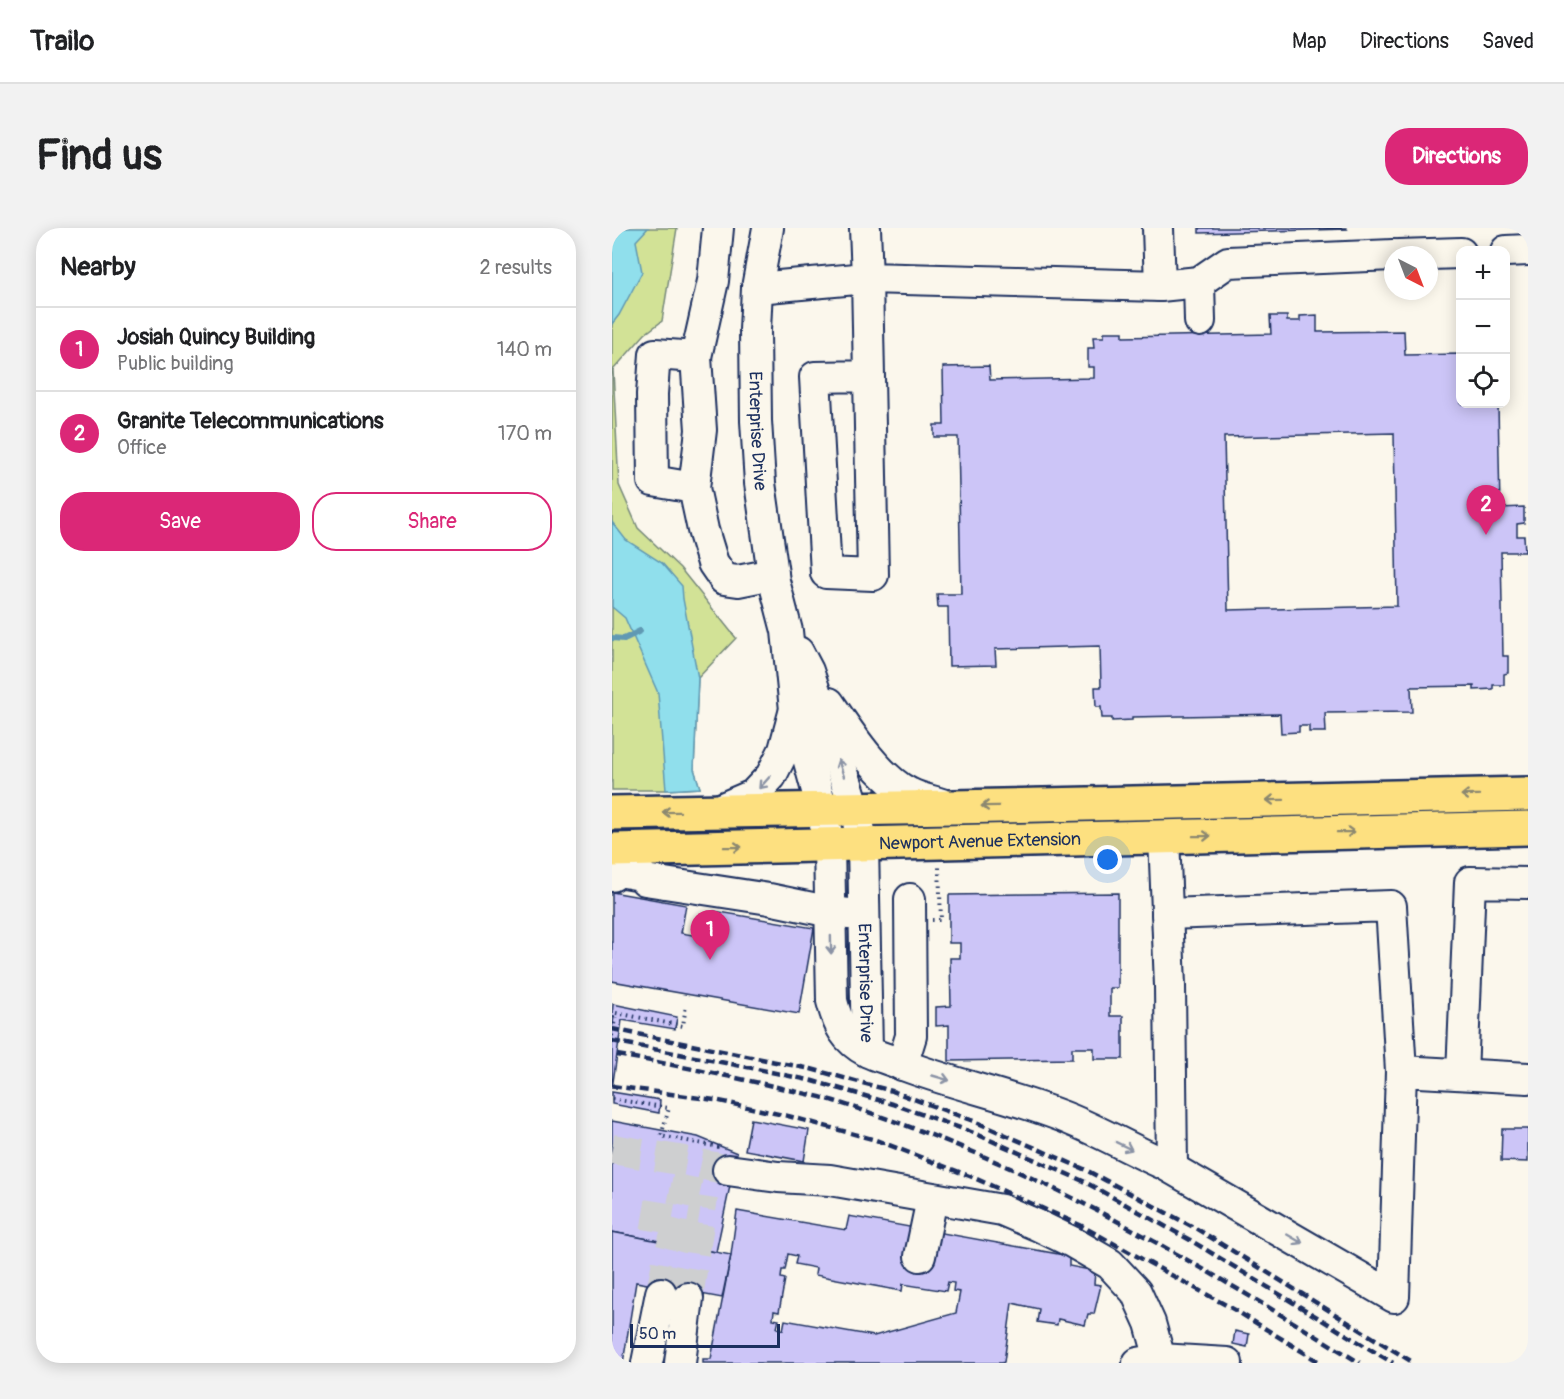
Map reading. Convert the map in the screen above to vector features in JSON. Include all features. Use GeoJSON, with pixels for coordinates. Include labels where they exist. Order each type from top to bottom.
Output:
{"type":"FeatureCollection","features":[{"type":"Feature","properties":{"kind":"main road","name":"Newport Avenue Extension"},"geometry":{"type":"LineString","coordinates":[[612,813],[1528,794]]}},
{"type":"Feature","properties":{"kind":"main road","name":"Newport Avenue Extension"},"geometry":{"type":"LineString","coordinates":[[612,850],[1528,828]]}},
{"type":"Feature","properties":{"kind":"street"},"geometry":{"type":"LineString","coordinates":[[718,228],[713,281],[696,357],[701,430],[694,488],[713,563],[724,579],[738,582],[773,574]]}},
{"type":"Feature","properties":{"kind":"street","name":"Enterprise Drive"},"geometry":{"type":"LineString","coordinates":[[768,228],[757,288],[755,330],[756,421],[763,511],[773,574],[787,631],[795,710],[822,809],[829,845],[832,1001],[837,1020],[847,1036],[867,1051]]}},
{"type":"Feature","properties":{"kind":"street"},"geometry":{"type":"LineString","coordinates":[[865,228],[867,279],[869,376],[873,575],[826,573],[815,377],[869,376]]}},
{"type":"Feature","properties":{"kind":"street"},"geometry":{"type":"LineString","coordinates":[[1158,228],[1160,286]]}},
{"type":"Feature","properties":{"kind":"street"},"geometry":{"type":"LineString","coordinates":[[1510,251],[1528,250]]}},
{"type":"Feature","properties":{"kind":"street"},"geometry":{"type":"LineString","coordinates":[[1438,253],[1456,252]]}},
{"type":"Feature","properties":{"kind":"street"},"geometry":{"type":"LineString","coordinates":[[757,288],[867,279],[1160,286],[1199,282],[1228,262],[1384,255]]}},
{"type":"Feature","properties":{"kind":"street"},"geometry":{"type":"LineString","coordinates":[[1199,282],[1200,321]]}},
{"type":"Feature","properties":{"kind":"street"},"geometry":{"type":"LineString","coordinates":[[694,488],[653,481],[652,394],[655,354],[696,357]]}},
{"type":"Feature","properties":{"kind":"street","name":"Enterprise Drive"},"geometry":{"type":"LineString","coordinates":[[787,631],[808,671],[844,726],[887,778],[909,793],[954,807]]}},
{"type":"Feature","properties":{"kind":"street","name":"Enterprise Drive"},"geometry":{"type":"LineString","coordinates":[[808,671],[855,809],[863,844],[867,1051]]}},
{"type":"Feature","properties":{"kind":"street","name":"Enterprise Drive"},"geometry":{"type":"LineString","coordinates":[[716,811],[753,795],[771,776],[784,750],[795,710]]}},
{"type":"Feature","properties":{"kind":"street"},"geometry":{"type":"LineString","coordinates":[[1164,837],[1170,986],[1172,1168]]}},
{"type":"Feature","properties":{"kind":"street"},"geometry":{"type":"LineString","coordinates":[[645,880],[769,899],[831,912],[864,915]]}},
{"type":"Feature","properties":{"kind":"street"},"geometry":{"type":"LineString","coordinates":[[1462,1074],[1470,882],[1528,883]]}},
{"type":"Feature","properties":{"kind":"street"},"geometry":{"type":"LineString","coordinates":[[902,1065],[911,1036],[910,899]]}},
{"type":"Feature","properties":{"kind":"street"},"geometry":{"type":"LineString","coordinates":[[867,1051],[928,1074],[1068,1119],[1172,1168],[1394,1297],[1401,1071],[1391,906],[1167,914]]}},
{"type":"Feature","properties":{"kind":"street"},"geometry":{"type":"LineString","coordinates":[[1401,1071],[1528,1078]]}},
{"type":"Feature","properties":{"kind":"street"},"geometry":{"type":"LineString","coordinates":[[728,1170],[778,1177],[830,1180],[1002,1210],[1072,1242],[1110,1264],[1136,1292],[1150,1323],[1149,1361],[1227,1363]]}},
{"type":"Feature","properties":{"kind":"street"},"geometry":{"type":"LineString","coordinates":[[920,1256],[932,1199]]}},
{"type":"Feature","properties":{"kind":"street"},"geometry":{"type":"LineString","coordinates":[[647,1363],[675,1295],[680,1363]]}},
{"type":"Feature","properties":{"kind":"path"},"geometry":{"type":"LineString","coordinates":[[939,866],[941,920]]}},
{"type":"Feature","properties":{"kind":"path"},"geometry":{"type":"LineString","coordinates":[[612,1036],[616,1013],[683,1026],[686,1005]]}},
{"type":"Feature","properties":{"kind":"path"},"geometry":{"type":"LineString","coordinates":[[612,1099],[669,1108],[661,1136]]}},
{"type":"Feature","properties":{"kind":"green space"},"geometry":{"type":"Polygon","coordinates":[[[612,228],[677,228],[662,321],[645,334],[613,370],[619,485],[638,528],[680,568],[736,638],[698,678],[694,769],[700,788],[612,790],[612,228]]]}},
{"type":"Feature","properties":{"kind":"water"},"geometry":{"type":"Polygon","coordinates":[[[612,228],[648,228],[636,241],[642,272],[612,324],[612,228]]]}},
{"type":"Feature","properties":{"kind":"water"},"geometry":{"type":"Polygon","coordinates":[[[612,522],[626,540],[662,563],[682,586],[698,678],[694,769],[700,788],[666,790],[658,693],[625,618],[612,607],[612,522]]]}},
{"type":"Feature","properties":{"kind":"building"},"geometry":{"type":"Polygon","coordinates":[[[1199,228],[1346,228],[1347,229],[1199,233],[1199,228]]]}},
{"type":"Feature","properties":{"kind":"building"},"geometry":{"type":"Polygon","coordinates":[[[1317,315],[1317,332],[1404,331],[1405,355],[1456,354],[1456,408],[1498,408],[1500,508],[1524,507],[1524,523],[1517,524],[1517,536],[1524,536],[1525,552],[1501,552],[1503,656],[1508,656],[1508,673],[1504,674],[1504,685],[1493,685],[1493,689],[1474,690],[1474,686],[1411,687],[1412,712],[1325,713],[1326,732],[1309,732],[1309,726],[1299,726],[1299,732],[1281,733],[1280,714],[1132,717],[1132,720],[1112,721],[1112,718],[1102,718],[1101,707],[1096,707],[1095,687],[1101,687],[1100,646],[995,649],[996,665],[949,666],[948,607],[938,607],[937,594],[961,594],[958,437],[934,437],[934,425],[944,425],[943,367],[989,366],[990,380],[1094,378],[1094,367],[1088,367],[1088,348],[1094,348],[1093,337],[1104,337],[1104,332],[1123,332],[1123,337],[1271,334],[1270,316],[1287,316],[1287,321],[1300,321],[1300,316],[1317,315]],[[1394,433],[1224,437],[1228,610],[1397,606],[1394,433]]]}},
{"type":"Feature","properties":{"kind":"building"},"geometry":{"type":"Polygon","coordinates":[[[612,892],[686,905],[681,933],[709,938],[714,911],[814,928],[799,1014],[612,981],[612,892]]]}},
{"type":"Feature","properties":{"kind":"building"},"geometry":{"type":"Polygon","coordinates":[[[1118,893],[1118,988],[1110,988],[1110,1016],[1123,1016],[1123,1059],[1094,1059],[1094,1048],[1072,1048],[1072,1059],[949,1061],[949,1025],[936,1026],[936,1007],[951,1006],[950,958],[960,958],[960,943],[949,943],[949,895],[1118,893]]]}},
{"type":"Feature","properties":{"kind":"building"},"geometry":{"type":"Polygon","coordinates":[[[613,1004],[677,1017],[675,1029],[622,1020],[612,1089],[614,1017],[612,1017],[613,1004]]]}},
{"type":"Feature","properties":{"kind":"building"},"geometry":{"type":"Polygon","coordinates":[[[612,1092],[660,1100],[659,1113],[612,1104],[612,1092]]]}},
{"type":"Feature","properties":{"kind":"building"},"geometry":{"type":"Polygon","coordinates":[[[751,1119],[809,1130],[804,1161],[745,1150],[751,1119]]]}},
{"type":"Feature","properties":{"kind":"building"},"geometry":{"type":"Polygon","coordinates":[[[612,1121],[698,1137],[737,1153],[716,1252],[612,1232],[612,1121]]]}},
{"type":"Feature","properties":{"kind":"building"},"geometry":{"type":"Polygon","coordinates":[[[1502,1129],[1528,1129],[1528,1162],[1501,1161],[1502,1129]]]}},
{"type":"Feature","properties":{"kind":"building"},"geometry":{"type":"Polygon","coordinates":[[[737,1211],[846,1230],[849,1216],[1069,1256],[1069,1266],[1095,1271],[1094,1284],[1101,1285],[1094,1314],[1088,1314],[1085,1325],[1058,1319],[1057,1325],[1037,1322],[1039,1309],[1012,1303],[1004,1362],[1002,1363],[703,1363],[703,1359],[711,1359],[737,1211]],[[788,1254],[785,1270],[782,1270],[781,1278],[785,1279],[779,1312],[774,1311],[773,1319],[779,1320],[777,1328],[783,1330],[785,1320],[874,1336],[956,1313],[960,1292],[953,1291],[954,1283],[948,1282],[946,1291],[903,1284],[902,1291],[815,1275],[816,1268],[795,1264],[797,1256],[788,1254]]]}},
{"type":"Feature","properties":{"kind":"building"},"geometry":{"type":"Polygon","coordinates":[[[612,1232],[731,1255],[722,1298],[636,1282],[623,1363],[612,1363],[612,1232]]]}},
{"type":"Feature","properties":{"kind":"building"},"geometry":{"type":"Polygon","coordinates":[[[1235,1331],[1249,1334],[1247,1347],[1233,1344],[1235,1331]]]}},
{"type":"Feature","properties":{"kind":"waterway"},"geometry":{"type":"LineString","coordinates":[[612,638],[624,639],[640,631]]}},
{"type":"Feature","properties":{"kind":"tunnel"},"geometry":{"type":"LineString","coordinates":[[612,1149],[728,1170]]}},
{"type":"Feature","properties":{"kind":"tunnel"},"geometry":{"type":"LineString","coordinates":[[661,1293],[691,1162]]}},
{"type":"Feature","properties":{"kind":"tunnel"},"geometry":{"type":"LineString","coordinates":[[688,1298],[703,1197]]}},
{"type":"Feature","properties":{"kind":"tunnel"},"geometry":{"type":"LineString","coordinates":[[643,1214],[698,1223]]}},
{"type":"Feature","properties":{"kind":"railway"},"geometry":{"type":"LineString","coordinates":[[612,1029],[811,1069],[892,1091],[976,1122],[1086,1170],[1197,1229],[1414,1363]]}},
{"type":"Feature","properties":{"kind":"railway"},"geometry":{"type":"LineString","coordinates":[[612,1041],[813,1081],[893,1104],[974,1133],[1083,1181],[1190,1240],[1393,1363]]}},
{"type":"Feature","properties":{"kind":"railway"},"geometry":{"type":"LineString","coordinates":[[617,1055],[717,1074],[827,1099],[906,1125],[976,1153],[1079,1201],[1144,1236],[1238,1289],[1360,1363]]}},
{"type":"Feature","properties":{"kind":"railway"},"geometry":{"type":"LineString","coordinates":[[612,1086],[715,1100],[788,1116],[876,1140],[972,1177],[1080,1225],[1235,1310],[1321,1363]]}},
{"type":"Feature","properties":{"kind":"place","name":"Granite Telecommunications"},"geometry":{"type":"Point","coordinates":[1486,535]}},
{"type":"Feature","properties":{"kind":"place","name":"Josiah Quincy Building"},"geometry":{"type":"Point","coordinates":[710,960]}}]}
